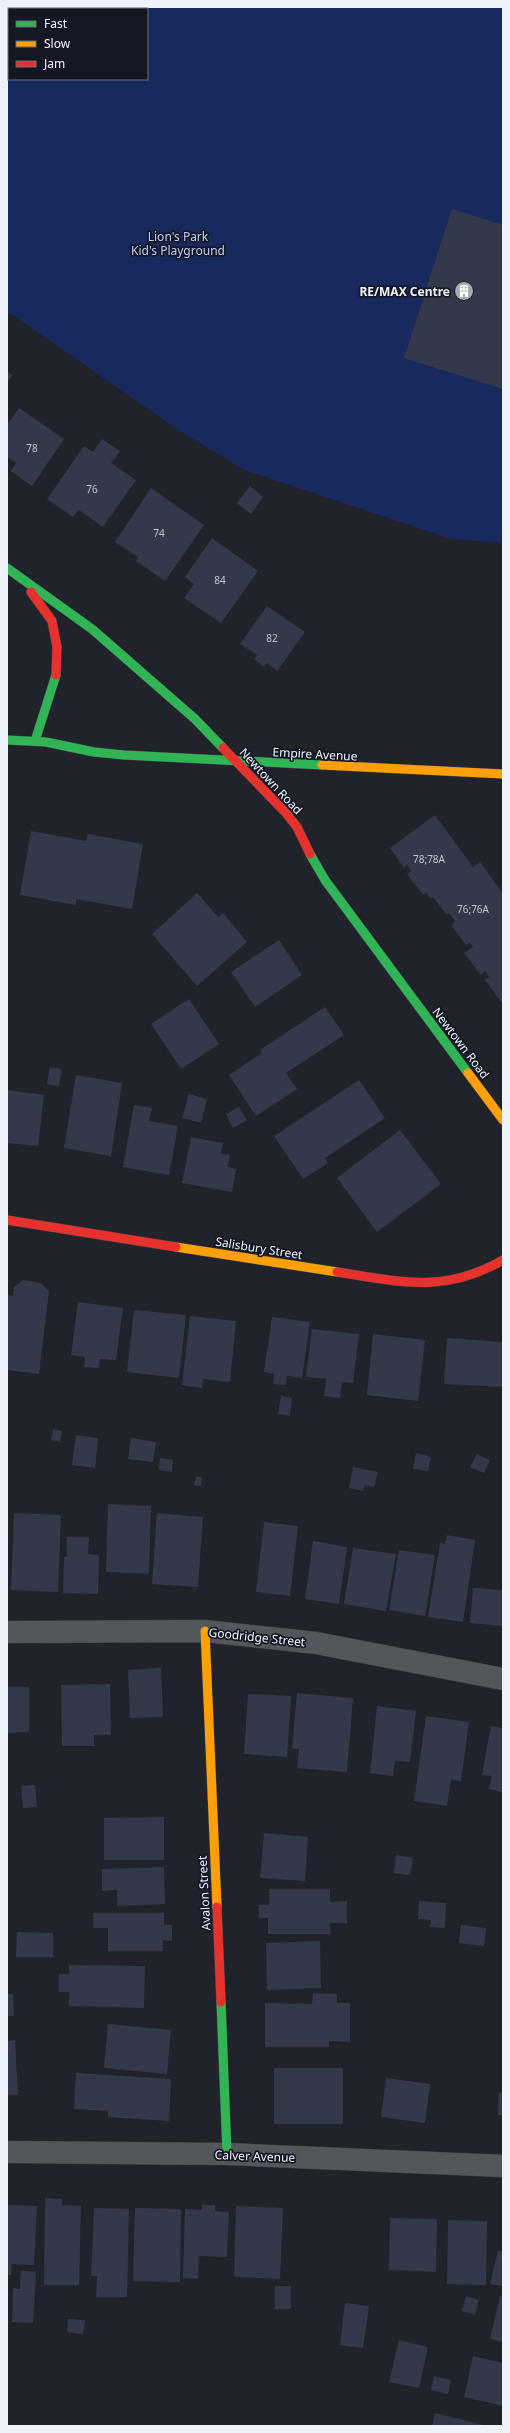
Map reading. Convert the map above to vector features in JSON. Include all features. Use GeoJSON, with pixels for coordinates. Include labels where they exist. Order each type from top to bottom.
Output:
{"type":"FeatureCollection","features":[{"type":"Feature","properties":{"kind":"street","name":"Newtown Road"},"geometry":{"type":"LineString","coordinates":[[7,568],[92,629],[120,653],[195,719],[271,796],[297,827],[314,863],[325,880],[503,1120]]}},
{"type":"Feature","properties":{"kind":"street"},"geometry":{"type":"LineString","coordinates":[[20,577],[52,621],[57,648],[56,678],[34,741]]}},
{"type":"Feature","properties":{"kind":"street","name":"Empire Avenue"},"geometry":{"type":"LineString","coordinates":[[7,740],[34,741],[94,752],[236,761],[503,774]]}},
{"type":"Feature","properties":{"kind":"street","name":"Salisbury Street"},"geometry":{"type":"LineString","coordinates":[[7,1220],[414,1284],[447,1282],[478,1275],[503,1260]]}},
{"type":"Feature","properties":{"kind":"street","name":"Goodridge Street"},"geometry":{"type":"LineString","coordinates":[[7,1632],[205,1631],[316,1643],[503,1678]]}},
{"type":"Feature","properties":{"kind":"street","name":"Avalon Street"},"geometry":{"type":"LineString","coordinates":[[205,1631],[227,2154]]}},
{"type":"Feature","properties":{"kind":"street","name":"Calver Avenue"},"geometry":{"type":"LineString","coordinates":[[7,2152],[227,2154],[503,2166]]}},
{"type":"Feature","properties":{"kind":"green space","name":"Lion's Park Kid's Playground"},"geometry":{"type":"Polygon","coordinates":[[[7,7],[503,7],[503,543],[451,539],[244,470],[177,429],[7,311],[7,7]]]}},
{"type":"Feature","properties":{"kind":"building","name":"RE/MAX Centre"},"geometry":{"type":"Polygon","coordinates":[[[452,209],[503,225],[503,389],[404,358],[452,209]]]}},
{"type":"Feature","properties":{"kind":"building"},"geometry":{"type":"Polygon","coordinates":[[[7,372],[12,375],[7,383],[7,372]]]}},
{"type":"Feature","properties":{"kind":"building"},"geometry":{"type":"Polygon","coordinates":[[[19,408],[64,439],[32,486],[11,471],[16,463],[7,457],[7,425],[19,408]]]}},
{"type":"Feature","properties":{"kind":"building"},"geometry":{"type":"Polygon","coordinates":[[[102,439],[120,451],[111,463],[136,480],[103,527],[79,510],[73,517],[47,499],[84,446],[93,452],[102,439]]]}},
{"type":"Feature","properties":{"kind":"building"},"geometry":{"type":"Polygon","coordinates":[[[250,486],[263,497],[251,514],[237,503],[250,486]]]}},
{"type":"Feature","properties":{"kind":"building"},"geometry":{"type":"Polygon","coordinates":[[[151,488],[204,525],[165,581],[136,561],[138,557],[115,542],[151,488]]]}},
{"type":"Feature","properties":{"kind":"building"},"geometry":{"type":"Polygon","coordinates":[[[212,538],[258,571],[221,623],[184,598],[194,584],[185,577],[212,538]]]}},
{"type":"Feature","properties":{"kind":"building"},"geometry":{"type":"Polygon","coordinates":[[[267,606],[305,632],[277,671],[267,663],[264,667],[254,659],[257,655],[240,644],[267,606]]]}},
{"type":"Feature","properties":{"kind":"building"},"geometry":{"type":"Polygon","coordinates":[[[435,815],[473,867],[480,862],[503,894],[503,1000],[501,1002],[485,980],[489,977],[485,971],[481,975],[464,953],[473,947],[470,943],[466,945],[451,925],[455,921],[449,913],[447,915],[433,897],[431,899],[426,893],[423,895],[407,874],[411,871],[407,865],[404,868],[390,848],[435,815]]]}},
{"type":"Feature","properties":{"kind":"building"},"geometry":{"type":"Polygon","coordinates":[[[31,831],[86,841],[88,834],[143,844],[132,909],[76,899],[76,905],[20,895],[31,831]]]}},
{"type":"Feature","properties":{"kind":"building"},"geometry":{"type":"Polygon","coordinates":[[[197,893],[218,917],[223,913],[247,942],[197,986],[152,934],[197,893]]]}},
{"type":"Feature","properties":{"kind":"building"},"geometry":{"type":"Polygon","coordinates":[[[279,940],[302,975],[255,1007],[231,972],[279,940]]]}},
{"type":"Feature","properties":{"kind":"building"},"geometry":{"type":"Polygon","coordinates":[[[189,999],[219,1044],[181,1069],[151,1024],[189,999]]]}},
{"type":"Feature","properties":{"kind":"building"},"geometry":{"type":"Polygon","coordinates":[[[325,1007],[344,1035],[286,1073],[297,1089],[256,1116],[229,1075],[262,1053],[260,1050],[325,1007]]]}},
{"type":"Feature","properties":{"kind":"building"},"geometry":{"type":"Polygon","coordinates":[[[50,1067],[62,1069],[59,1086],[47,1084],[50,1067]]]}},
{"type":"Feature","properties":{"kind":"building"},"geometry":{"type":"Polygon","coordinates":[[[76,1075],[122,1083],[111,1156],[64,1148],[76,1075]]]}},
{"type":"Feature","properties":{"kind":"building"},"geometry":{"type":"Polygon","coordinates":[[[359,1080],[385,1118],[325,1158],[328,1163],[303,1179],[274,1136],[359,1080]]]}},
{"type":"Feature","properties":{"kind":"building"},"geometry":{"type":"Polygon","coordinates":[[[7,1090],[44,1095],[38,1146],[7,1143],[7,1090]]]}},
{"type":"Feature","properties":{"kind":"building"},"geometry":{"type":"Polygon","coordinates":[[[189,1094],[207,1099],[201,1123],[182,1118],[189,1094]]]}},
{"type":"Feature","properties":{"kind":"building"},"geometry":{"type":"Polygon","coordinates":[[[134,1105],[152,1108],[149,1121],[178,1126],[169,1175],[123,1167],[134,1105]]]}},
{"type":"Feature","properties":{"kind":"building"},"geometry":{"type":"Polygon","coordinates":[[[239,1107],[247,1120],[233,1128],[226,1114],[239,1107]]]}},
{"type":"Feature","properties":{"kind":"building"},"geometry":{"type":"Polygon","coordinates":[[[400,1130],[441,1184],[377,1232],[337,1178],[400,1130]]]}},
{"type":"Feature","properties":{"kind":"building"},"geometry":{"type":"Polygon","coordinates":[[[191,1137],[223,1143],[221,1154],[230,1155],[228,1167],[236,1169],[232,1192],[182,1183],[191,1137]]]}},
{"type":"Feature","properties":{"kind":"building"},"geometry":{"type":"Polygon","coordinates":[[[23,1280],[41,1283],[49,1291],[39,1374],[7,1370],[7,1295],[13,1296],[14,1287],[23,1280]]]}},
{"type":"Feature","properties":{"kind":"building"},"geometry":{"type":"Polygon","coordinates":[[[78,1302],[123,1308],[116,1360],[100,1359],[99,1368],[84,1367],[85,1357],[71,1355],[78,1302]]]}},
{"type":"Feature","properties":{"kind":"building"},"geometry":{"type":"Polygon","coordinates":[[[134,1310],[186,1315],[179,1378],[127,1372],[134,1310]]]}},
{"type":"Feature","properties":{"kind":"building"},"geometry":{"type":"Polygon","coordinates":[[[190,1316],[236,1321],[230,1382],[203,1379],[202,1388],[182,1385],[190,1316]]]}},
{"type":"Feature","properties":{"kind":"building"},"geometry":{"type":"Polygon","coordinates":[[[272,1317],[310,1322],[302,1378],[287,1376],[286,1385],[273,1384],[274,1374],[264,1372],[272,1317]]]}},
{"type":"Feature","properties":{"kind":"building"},"geometry":{"type":"Polygon","coordinates":[[[312,1329],[359,1334],[353,1383],[342,1382],[340,1398],[324,1396],[326,1379],[306,1377],[312,1329]]]}},
{"type":"Feature","properties":{"kind":"building"},"geometry":{"type":"Polygon","coordinates":[[[373,1334],[425,1340],[418,1401],[367,1395],[373,1334]]]}},
{"type":"Feature","properties":{"kind":"building"},"geometry":{"type":"Polygon","coordinates":[[[447,1338],[503,1342],[503,1387],[444,1384],[447,1338]]]}},
{"type":"Feature","properties":{"kind":"building"},"geometry":{"type":"Polygon","coordinates":[[[281,1396],[292,1398],[290,1416],[278,1414],[281,1396]]]}},
{"type":"Feature","properties":{"kind":"building"},"geometry":{"type":"Polygon","coordinates":[[[53,1429],[62,1431],[60,1442],[51,1440],[53,1429]]]}},
{"type":"Feature","properties":{"kind":"building"},"geometry":{"type":"Polygon","coordinates":[[[76,1435],[98,1438],[95,1468],[72,1465],[76,1435]]]}},
{"type":"Feature","properties":{"kind":"building"},"geometry":{"type":"Polygon","coordinates":[[[131,1438],[156,1442],[153,1462],[128,1459],[131,1438]]]}},
{"type":"Feature","properties":{"kind":"building"},"geometry":{"type":"Polygon","coordinates":[[[416,1453],[431,1457],[428,1471],[413,1469],[416,1453]]]}},
{"type":"Feature","properties":{"kind":"building"},"geometry":{"type":"Polygon","coordinates":[[[477,1454],[490,1460],[484,1473],[470,1467],[477,1454]]]}},
{"type":"Feature","properties":{"kind":"building"},"geometry":{"type":"Polygon","coordinates":[[[160,1458],[173,1460],[172,1472],[159,1470],[160,1458]]]}},
{"type":"Feature","properties":{"kind":"building"},"geometry":{"type":"Polygon","coordinates":[[[353,1467],[378,1472],[374,1487],[365,1485],[363,1491],[349,1488],[353,1467]]]}},
{"type":"Feature","properties":{"kind":"building"},"geometry":{"type":"Polygon","coordinates":[[[196,1476],[202,1478],[201,1486],[194,1485],[196,1476]]]}},
{"type":"Feature","properties":{"kind":"building"},"geometry":{"type":"Polygon","coordinates":[[[108,1504],[151,1506],[149,1574],[106,1572],[108,1504]]]}},
{"type":"Feature","properties":{"kind":"building"},"geometry":{"type":"Polygon","coordinates":[[[14,1513],[61,1515],[58,1592],[11,1590],[14,1513]]]}},
{"type":"Feature","properties":{"kind":"building"},"geometry":{"type":"Polygon","coordinates":[[[157,1513],[203,1517],[198,1587],[152,1584],[157,1513]]]}},
{"type":"Feature","properties":{"kind":"building"},"geometry":{"type":"Polygon","coordinates":[[[264,1522],[298,1526],[290,1596],[256,1592],[264,1522]]]}},
{"type":"Feature","properties":{"kind":"building"},"geometry":{"type":"Polygon","coordinates":[[[447,1535],[475,1540],[463,1622],[428,1617],[440,1543],[445,1544],[447,1535]]]}},
{"type":"Feature","properties":{"kind":"building"},"geometry":{"type":"Polygon","coordinates":[[[67,1537],[89,1537],[88,1554],[99,1555],[98,1594],[63,1593],[64,1557],[67,1557],[67,1537]]]}},
{"type":"Feature","properties":{"kind":"building"},"geometry":{"type":"Polygon","coordinates":[[[313,1541],[347,1547],[339,1604],[305,1599],[313,1541]]]}},
{"type":"Feature","properties":{"kind":"building"},"geometry":{"type":"Polygon","coordinates":[[[353,1548],[396,1554],[386,1611],[344,1604],[353,1548]]]}},
{"type":"Feature","properties":{"kind":"building"},"geometry":{"type":"Polygon","coordinates":[[[399,1550],[435,1555],[425,1616],[389,1610],[399,1550]]]}},
{"type":"Feature","properties":{"kind":"building"},"geometry":{"type":"Polygon","coordinates":[[[473,1588],[503,1590],[503,1626],[470,1623],[473,1588]]]}},
{"type":"Feature","properties":{"kind":"building"},"geometry":{"type":"Polygon","coordinates":[[[161,1668],[163,1717],[130,1718],[128,1670],[161,1668]]]}},
{"type":"Feature","properties":{"kind":"building"},"geometry":{"type":"Polygon","coordinates":[[[110,1684],[111,1735],[94,1735],[94,1746],[62,1746],[61,1685],[110,1684]]]}},
{"type":"Feature","properties":{"kind":"building"},"geometry":{"type":"Polygon","coordinates":[[[7,1687],[29,1687],[29,1732],[7,1733],[7,1687]]]}},
{"type":"Feature","properties":{"kind":"building"},"geometry":{"type":"Polygon","coordinates":[[[297,1693],[353,1698],[347,1772],[297,1768],[299,1749],[292,1749],[297,1693]]]}},
{"type":"Feature","properties":{"kind":"building"},"geometry":{"type":"Polygon","coordinates":[[[248,1694],[291,1696],[287,1757],[244,1754],[248,1694]]]}},
{"type":"Feature","properties":{"kind":"building"},"geometry":{"type":"Polygon","coordinates":[[[377,1706],[416,1711],[410,1762],[395,1761],[393,1776],[370,1773],[377,1706]]]}},
{"type":"Feature","properties":{"kind":"building"},"geometry":{"type":"Polygon","coordinates":[[[426,1716],[469,1722],[461,1781],[451,1780],[447,1806],[414,1801],[426,1716]]]}},
{"type":"Feature","properties":{"kind":"building"},"geometry":{"type":"Polygon","coordinates":[[[491,1726],[503,1728],[503,1792],[489,1789],[492,1776],[482,1775],[491,1726]]]}},
{"type":"Feature","properties":{"kind":"building"},"geometry":{"type":"Polygon","coordinates":[[[35,1785],[37,1807],[23,1808],[21,1786],[35,1785]]]}},
{"type":"Feature","properties":{"kind":"building"},"geometry":{"type":"Polygon","coordinates":[[[164,1817],[164,1860],[104,1860],[104,1818],[164,1817]]]}},
{"type":"Feature","properties":{"kind":"building"},"geometry":{"type":"Polygon","coordinates":[[[264,1833],[308,1837],[305,1881],[260,1878],[264,1833]]]}},
{"type":"Feature","properties":{"kind":"building"},"geometry":{"type":"Polygon","coordinates":[[[396,1855],[413,1858],[410,1875],[394,1873],[396,1855]]]}},
{"type":"Feature","properties":{"kind":"building"},"geometry":{"type":"Polygon","coordinates":[[[164,1867],[165,1904],[117,1906],[117,1890],[102,1891],[102,1869],[164,1867]]]}},
{"type":"Feature","properties":{"kind":"building"},"geometry":{"type":"Polygon","coordinates":[[[269,1889],[330,1889],[330,1902],[347,1901],[347,1923],[330,1923],[331,1934],[268,1934],[268,1918],[259,1918],[259,1905],[269,1905],[269,1889]]]}},
{"type":"Feature","properties":{"kind":"building"},"geometry":{"type":"Polygon","coordinates":[[[419,1901],[446,1903],[445,1928],[430,1927],[431,1920],[418,1919],[419,1901]]]}},
{"type":"Feature","properties":{"kind":"building"},"geometry":{"type":"Polygon","coordinates":[[[93,1913],[164,1913],[164,1925],[172,1925],[172,1941],[163,1940],[163,1951],[108,1951],[108,1928],[93,1928],[93,1913]]]}},
{"type":"Feature","properties":{"kind":"building"},"geometry":{"type":"Polygon","coordinates":[[[461,1925],[486,1928],[484,1946],[459,1943],[461,1925]]]}},
{"type":"Feature","properties":{"kind":"building"},"geometry":{"type":"Polygon","coordinates":[[[17,1932],[53,1933],[53,1957],[16,1957],[17,1932]]]}},
{"type":"Feature","properties":{"kind":"building"},"geometry":{"type":"Polygon","coordinates":[[[320,1941],[321,1988],[267,1990],[266,1943],[320,1941]]]}},
{"type":"Feature","properties":{"kind":"building"},"geometry":{"type":"Polygon","coordinates":[[[69,1965],[145,1966],[144,2008],[69,2006],[69,1992],[59,1992],[59,1974],[69,1974],[69,1965]]]}},
{"type":"Feature","properties":{"kind":"building"},"geometry":{"type":"Polygon","coordinates":[[[313,1993],[337,1994],[337,2003],[350,2003],[350,2042],[329,2041],[329,2047],[265,2047],[265,2003],[312,2004],[313,1993]]]}},
{"type":"Feature","properties":{"kind":"building"},"geometry":{"type":"Polygon","coordinates":[[[7,1994],[13,1994],[14,2016],[7,2016],[7,1994]]]}},
{"type":"Feature","properties":{"kind":"building"},"geometry":{"type":"Polygon","coordinates":[[[108,2024],[171,2030],[167,2074],[104,2068],[108,2024]]]}},
{"type":"Feature","properties":{"kind":"building"},"geometry":{"type":"Polygon","coordinates":[[[15,2040],[18,2095],[7,2095],[7,2041],[15,2040]]]}},
{"type":"Feature","properties":{"kind":"building"},"geometry":{"type":"Polygon","coordinates":[[[274,2068],[343,2068],[343,2124],[274,2124],[274,2068]]]}},
{"type":"Feature","properties":{"kind":"building"},"geometry":{"type":"Polygon","coordinates":[[[76,2073],[171,2079],[169,2121],[108,2117],[108,2111],[74,2109],[76,2073]]]}},
{"type":"Feature","properties":{"kind":"building"},"geometry":{"type":"Polygon","coordinates":[[[386,2078],[430,2084],[425,2123],[381,2117],[386,2078]]]}},
{"type":"Feature","properties":{"kind":"building"},"geometry":{"type":"Polygon","coordinates":[[[499,2093],[503,2093],[503,2115],[498,2115],[499,2093]]]}},
{"type":"Feature","properties":{"kind":"building"},"geometry":{"type":"Polygon","coordinates":[[[45,2198],[62,2199],[62,2205],[81,2206],[79,2285],[44,2285],[45,2198]]]}},
{"type":"Feature","properties":{"kind":"building"},"geometry":{"type":"Polygon","coordinates":[[[7,2205],[37,2206],[34,2265],[12,2264],[11,2275],[7,2275],[7,2205]]]}},
{"type":"Feature","properties":{"kind":"building"},"geometry":{"type":"Polygon","coordinates":[[[202,2205],[215,2205],[215,2211],[229,2212],[227,2257],[199,2256],[198,2279],[183,2278],[185,2209],[202,2210],[202,2205]]]}},
{"type":"Feature","properties":{"kind":"building"},"geometry":{"type":"Polygon","coordinates":[[[236,2206],[283,2208],[280,2279],[234,2277],[236,2206]]]}},
{"type":"Feature","properties":{"kind":"building"},"geometry":{"type":"Polygon","coordinates":[[[94,2208],[129,2209],[127,2297],[96,2297],[97,2276],[91,2276],[94,2208]]]}},
{"type":"Feature","properties":{"kind":"building"},"geometry":{"type":"Polygon","coordinates":[[[135,2208],[181,2209],[180,2282],[133,2281],[135,2208]]]}},
{"type":"Feature","properties":{"kind":"building"},"geometry":{"type":"Polygon","coordinates":[[[390,2218],[437,2219],[436,2272],[389,2270],[390,2218]]]}},
{"type":"Feature","properties":{"kind":"building"},"geometry":{"type":"Polygon","coordinates":[[[448,2220],[487,2221],[486,2285],[447,2284],[448,2220]]]}},
{"type":"Feature","properties":{"kind":"building"},"geometry":{"type":"Polygon","coordinates":[[[498,2250],[503,2252],[503,2286],[490,2284],[498,2250]]]}},
{"type":"Feature","properties":{"kind":"building"},"geometry":{"type":"Polygon","coordinates":[[[21,2271],[36,2272],[33,2323],[12,2322],[13,2288],[20,2289],[21,2271]]]}},
{"type":"Feature","properties":{"kind":"building"},"geometry":{"type":"Polygon","coordinates":[[[275,2286],[291,2286],[291,2309],[275,2309],[275,2286]]]}},
{"type":"Feature","properties":{"kind":"building"},"geometry":{"type":"Polygon","coordinates":[[[466,2296],[479,2300],[475,2315],[462,2311],[466,2296]]]}},
{"type":"Feature","properties":{"kind":"building"},"geometry":{"type":"Polygon","coordinates":[[[500,2296],[503,2296],[503,2342],[490,2339],[500,2296]]]}},
{"type":"Feature","properties":{"kind":"building"},"geometry":{"type":"Polygon","coordinates":[[[345,2303],[369,2306],[363,2348],[340,2345],[345,2303]]]}},
{"type":"Feature","properties":{"kind":"building"},"geometry":{"type":"Polygon","coordinates":[[[68,2319],[85,2320],[83,2334],[67,2332],[68,2319]]]}},
{"type":"Feature","properties":{"kind":"building"},"geometry":{"type":"Polygon","coordinates":[[[399,2340],[428,2347],[419,2388],[389,2382],[399,2340]]]}},
{"type":"Feature","properties":{"kind":"building"},"geometry":{"type":"Polygon","coordinates":[[[473,2356],[503,2363],[503,2406],[464,2397],[473,2356]]]}},
{"type":"Feature","properties":{"kind":"building"},"geometry":{"type":"Polygon","coordinates":[[[434,2376],[451,2380],[448,2394],[431,2390],[434,2376]]]}},
{"type":"Feature","properties":{"kind":"building"},"geometry":{"type":"Polygon","coordinates":[[[435,2413],[483,2425],[483,2426],[432,2426],[435,2413]]]}},
{"type":"Feature","properties":{"kind":"traffic: fast"},"geometry":{"type":"LineString","coordinates":[[7,568],[92,629],[195,719],[223,748]]}},
{"type":"Feature","properties":{"kind":"traffic: fast"},"geometry":{"type":"LineString","coordinates":[[35,741],[56,675]]}},
{"type":"Feature","properties":{"kind":"traffic: fast"},"geometry":{"type":"LineString","coordinates":[[7,740],[46,742],[94,752],[124,755],[322,765]]}},
{"type":"Feature","properties":{"kind":"traffic: fast"},"geometry":{"type":"LineString","coordinates":[[310,854],[325,880],[468,1073]]}},
{"type":"Feature","properties":{"kind":"traffic: fast"},"geometry":{"type":"LineString","coordinates":[[221,2002],[227,2154]]}},
{"type":"Feature","properties":{"kind":"traffic: slow"},"geometry":{"type":"LineString","coordinates":[[322,765],[503,774]]}},
{"type":"Feature","properties":{"kind":"traffic: slow"},"geometry":{"type":"LineString","coordinates":[[468,1073],[503,1120]]}},
{"type":"Feature","properties":{"kind":"traffic: slow"},"geometry":{"type":"LineString","coordinates":[[176,1247],[337,1272]]}},
{"type":"Feature","properties":{"kind":"traffic: slow"},"geometry":{"type":"LineString","coordinates":[[205,1631],[217,1907]]}},
{"type":"Feature","properties":{"kind":"traffic: jam"},"geometry":{"type":"LineString","coordinates":[[31,592],[52,621],[57,647],[56,675]]}},
{"type":"Feature","properties":{"kind":"traffic: jam"},"geometry":{"type":"LineString","coordinates":[[223,748],[286,813],[297,827],[310,854]]}},
{"type":"Feature","properties":{"kind":"traffic: jam"},"geometry":{"type":"LineString","coordinates":[[7,1220],[176,1247]]}},
{"type":"Feature","properties":{"kind":"traffic: jam"},"geometry":{"type":"LineString","coordinates":[[337,1272],[402,1282],[441,1281],[461,1278],[482,1271],[503,1260]]}},
{"type":"Feature","properties":{"kind":"traffic: jam"},"geometry":{"type":"LineString","coordinates":[[217,1907],[221,2002]]}},
{"type":"Feature","properties":{"kind":"place","name":"RE/MAX Centre"},"geometry":{"type":"Point","coordinates":[464,291]}}]}
